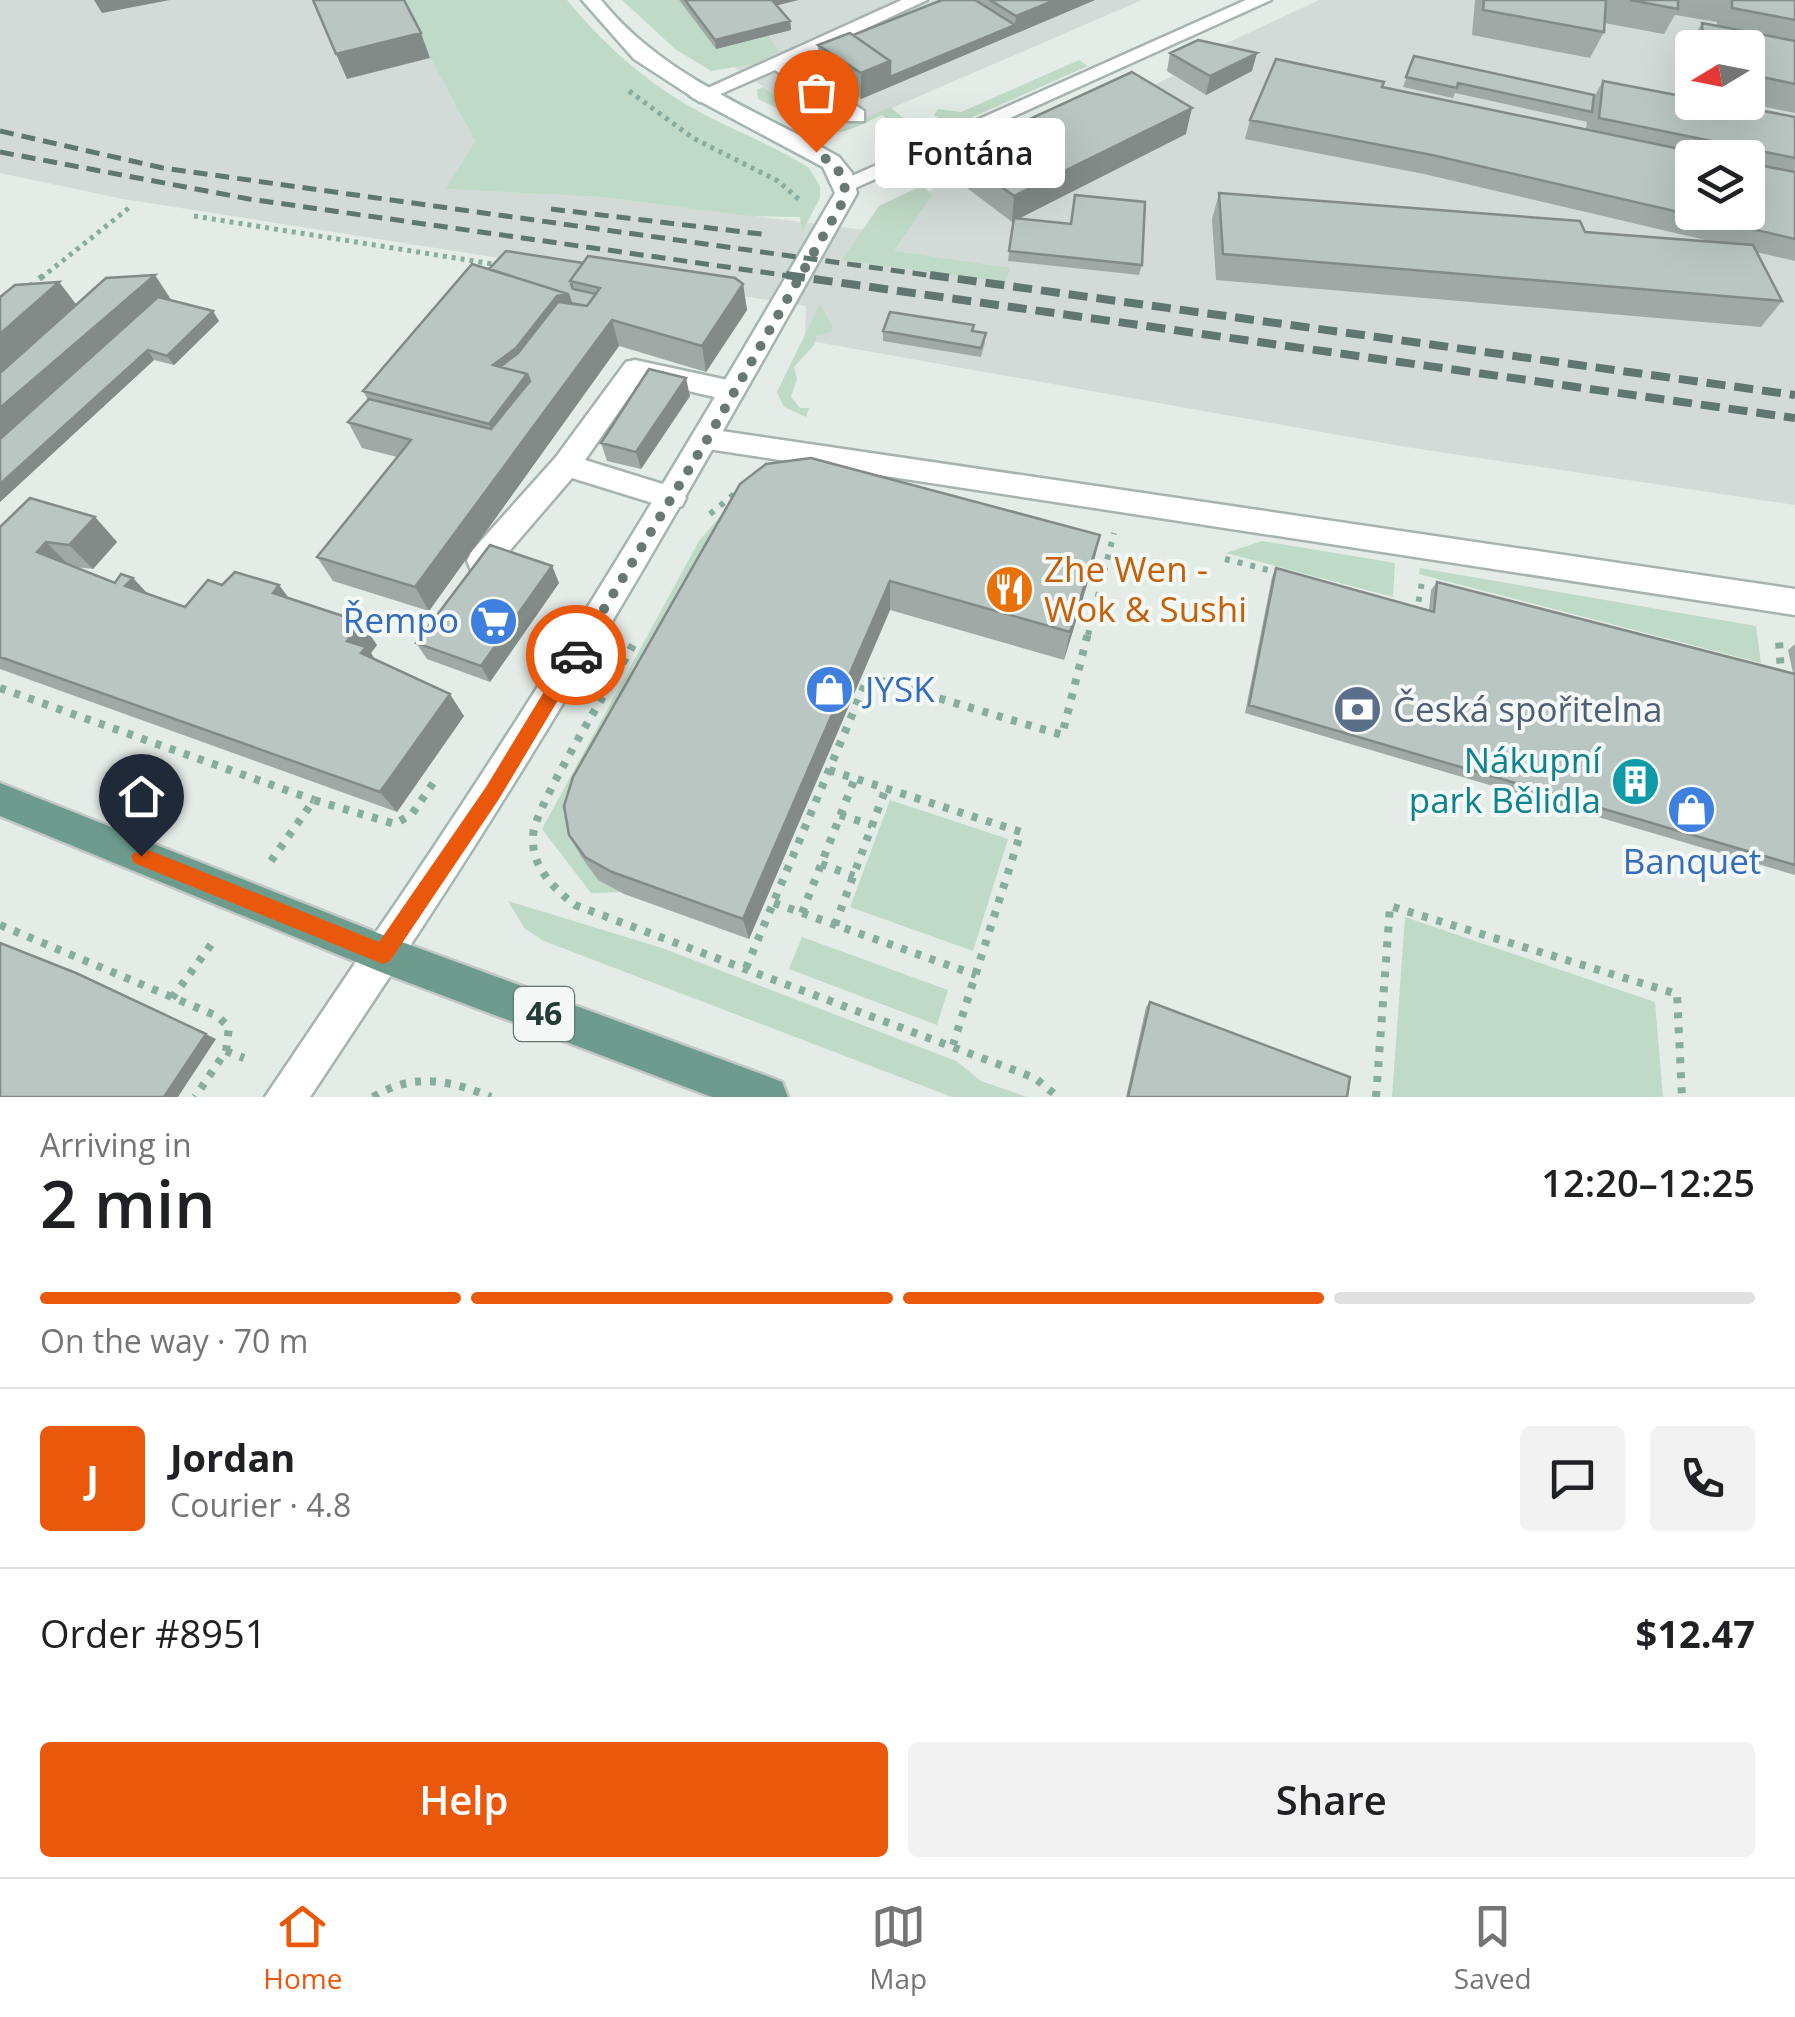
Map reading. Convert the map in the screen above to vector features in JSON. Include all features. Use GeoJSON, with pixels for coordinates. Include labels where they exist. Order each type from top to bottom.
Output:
{"type":"FeatureCollection","features":[{"type":"Feature","properties":{"kind":"main road","name":"46"},"geometry":{"type":"LineString","coordinates":[[0,799],[383,954],[767,1097]]}},
{"type":"Feature","properties":{"kind":"street"},"geometry":{"type":"LineString","coordinates":[[286,1097],[492,793],[708,438],[837,214],[846,184],[837,167],[816,152],[700,96],[640,54],[591,0]]}},
{"type":"Feature","properties":{"kind":"street"},"geometry":{"type":"LineString","coordinates":[[700,96],[918,0]]}},
{"type":"Feature","properties":{"kind":"street"},"geometry":{"type":"LineString","coordinates":[[846,184],[1262,0]]}},
{"type":"Feature","properties":{"kind":"street"},"geometry":{"type":"LineString","coordinates":[[777,62],[856,116]]}},
{"type":"Feature","properties":{"kind":"street"},"geometry":{"type":"LineString","coordinates":[[482,561],[566,465],[635,370],[732,391]]}},
{"type":"Feature","properties":{"kind":"street"},"geometry":{"type":"LineString","coordinates":[[708,438],[1795,602]]}},
{"type":"Feature","properties":{"kind":"street"},"geometry":{"type":"LineString","coordinates":[[566,465],[672,498]]}},
{"type":"Feature","properties":{"kind":"path"},"geometry":{"type":"LineString","coordinates":[[23,292],[130,207]]}},
{"type":"Feature","properties":{"kind":"path"},"geometry":{"type":"LineString","coordinates":[[194,216],[505,266]]}},
{"type":"Feature","properties":{"kind":"path"},"geometry":{"type":"LineString","coordinates":[[706,518],[734,492],[752,482]]}},
{"type":"Feature","properties":{"kind":"path"},"geometry":{"type":"LineString","coordinates":[[746,968],[868,677],[1062,735],[1117,521]]}},
{"type":"Feature","properties":{"kind":"path"},"geometry":{"type":"LineString","coordinates":[[1225,559],[1283,574]]}},
{"type":"Feature","properties":{"kind":"path"},"geometry":{"type":"LineString","coordinates":[[1398,604],[1417,610],[1422,581],[1442,586]]}},
{"type":"Feature","properties":{"kind":"path"},"geometry":{"type":"LineString","coordinates":[[643,627],[540,811],[531,844],[558,894],[575,906],[1035,1078],[1058,1097]]}},
{"type":"Feature","properties":{"kind":"path"},"geometry":{"type":"LineString","coordinates":[[1762,669],[1781,674],[1779,640]]}},
{"type":"Feature","properties":{"kind":"path"},"geometry":{"type":"LineString","coordinates":[[0,688],[314,800],[395,824],[412,814],[438,776]]}},
{"type":"Feature","properties":{"kind":"path"},"geometry":{"type":"LineString","coordinates":[[829,770],[1021,832],[953,1046]]}},
{"type":"Feature","properties":{"kind":"path"},"geometry":{"type":"LineString","coordinates":[[802,913],[855,778]]}},
{"type":"Feature","properties":{"kind":"path"},"geometry":{"type":"LineString","coordinates":[[836,925],[886,788]]}},
{"type":"Feature","properties":{"kind":"path"},"geometry":{"type":"LineString","coordinates":[[271,861],[314,800]]}},
{"type":"Feature","properties":{"kind":"path"},"geometry":{"type":"LineString","coordinates":[[528,806],[540,811]]}},
{"type":"Feature","properties":{"kind":"path"},"geometry":{"type":"LineString","coordinates":[[840,816],[872,825]]}},
{"type":"Feature","properties":{"kind":"path"},"geometry":{"type":"LineString","coordinates":[[820,864],[854,876]]}},
{"type":"Feature","properties":{"kind":"path"},"geometry":{"type":"LineString","coordinates":[[774,903],[976,975]]}},
{"type":"Feature","properties":{"kind":"path"},"geometry":{"type":"LineString","coordinates":[[1376,1097],[1390,906],[1677,994],[1682,1097]]}},
{"type":"Feature","properties":{"kind":"path"},"geometry":{"type":"LineString","coordinates":[[0,925],[217,1016],[229,1027],[226,1051],[196,1097]]}},
{"type":"Feature","properties":{"kind":"path"},"geometry":{"type":"LineString","coordinates":[[172,998],[213,942]]}},
{"type":"Feature","properties":{"kind":"path"},"geometry":{"type":"LineString","coordinates":[[226,1051],[244,1058]]}},
{"type":"Feature","properties":{"kind":"path"},"geometry":{"type":"LineString","coordinates":[[372,1097],[414,1078],[439,1077],[469,1093],[491,1097]]}},
{"type":"Feature","properties":{"kind":"shaded area"},"geometry":{"type":"Polygon","coordinates":[[[0,0],[399,0],[475,141],[447,189],[602,197],[897,234],[895,247],[929,191],[1173,76],[1167,71],[1319,0],[1795,0],[1795,505],[1406,447],[805,340],[806,306],[123,199],[0,173],[0,0]]]}},
{"type":"Feature","properties":{"kind":"shaded area"},"geometry":{"type":"Polygon","coordinates":[[[681,0],[1142,0],[834,133],[735,68],[681,0]]]}},
{"type":"Feature","properties":{"kind":"green space"},"geometry":{"type":"Polygon","coordinates":[[[399,0],[567,0],[644,76],[698,111],[809,168],[820,186],[820,198],[802,232],[800,217],[750,216],[602,197],[446,189],[475,141],[399,0]]]}},
{"type":"Feature","properties":{"kind":"green space"},"geometry":{"type":"Polygon","coordinates":[[[622,0],[679,0],[716,49],[768,36],[779,51],[758,63],[711,71],[675,49],[622,0]]]}},
{"type":"Feature","properties":{"kind":"green space"},"geometry":{"type":"Polygon","coordinates":[[[1079,60],[1088,66],[959,123],[948,124],[934,115],[938,109],[961,112],[1079,60]]]}},
{"type":"Feature","properties":{"kind":"green space"},"geometry":{"type":"Polygon","coordinates":[[[763,87],[833,132],[758,99],[757,90],[763,87]]]}},
{"type":"Feature","properties":{"kind":"green space"},"geometry":{"type":"Polygon","coordinates":[[[890,107],[921,133],[916,140],[882,115],[836,132],[890,107]]]}},
{"type":"Feature","properties":{"kind":"green space"},"geometry":{"type":"Polygon","coordinates":[[[923,185],[932,195],[894,251],[1010,268],[1006,282],[842,260],[879,206],[923,185]]]}},
{"type":"Feature","properties":{"kind":"green space"},"geometry":{"type":"Polygon","coordinates":[[[820,304],[832,332],[817,335],[814,345],[794,367],[797,379],[791,397],[800,408],[809,408],[806,417],[784,407],[777,392],[820,304]]]}},
{"type":"Feature","properties":{"kind":"green space"},"geometry":{"type":"Polygon","coordinates":[[[737,497],[582,858],[598,880],[625,892],[591,893],[542,829],[699,541],[737,497]]]}},
{"type":"Feature","properties":{"kind":"green space"},"geometry":{"type":"Polygon","coordinates":[[[1262,541],[1395,563],[1393,597],[1226,553],[1262,541]]]}},
{"type":"Feature","properties":{"kind":"green space"},"geometry":{"type":"Polygon","coordinates":[[[1420,568],[1756,626],[1761,663],[1419,574],[1420,568]]]}},
{"type":"Feature","properties":{"kind":"green space"},"geometry":{"type":"Polygon","coordinates":[[[890,800],[1008,839],[973,951],[850,907],[890,800]]]}},
{"type":"Feature","properties":{"kind":"green space"},"geometry":{"type":"Polygon","coordinates":[[[508,901],[662,948],[956,1061],[981,1081],[1027,1097],[952,1097],[544,941],[525,929],[508,901]]]}},
{"type":"Feature","properties":{"kind":"green space"},"geometry":{"type":"Polygon","coordinates":[[[1405,917],[1655,1002],[1663,1097],[1392,1097],[1405,917]]]}},
{"type":"Feature","properties":{"kind":"green space"},"geometry":{"type":"Polygon","coordinates":[[[802,937],[948,990],[937,1025],[789,969],[802,937]]]}},
{"type":"Feature","properties":{"kind":"building"},"geometry":{"type":"Polygon","coordinates":[[[313,0],[404,0],[421,33],[336,54],[313,0]]]}},
{"type":"Feature","properties":{"kind":"building"},"geometry":{"type":"Polygon","coordinates":[[[685,0],[772,0],[790,21],[715,40],[685,0]]]}},
{"type":"Feature","properties":{"kind":"building"},"geometry":{"type":"Polygon","coordinates":[[[942,0],[975,0],[1015,25],[890,77],[890,61],[853,35],[942,0]]]}},
{"type":"Feature","properties":{"kind":"building"},"geometry":{"type":"Polygon","coordinates":[[[990,0],[1055,0],[1016,16],[990,0]]]}},
{"type":"Feature","properties":{"kind":"building"},"geometry":{"type":"Polygon","coordinates":[[[1484,0],[1606,0],[1604,32],[1483,10],[1484,0]]]}},
{"type":"Feature","properties":{"kind":"building"},"geometry":{"type":"Polygon","coordinates":[[[1630,0],[1678,0],[1678,9],[1630,0]]]}},
{"type":"Feature","properties":{"kind":"building"},"geometry":{"type":"Polygon","coordinates":[[[1732,0],[1795,0],[1795,20],[1732,8],[1732,0]]]}},
{"type":"Feature","properties":{"kind":"building"},"geometry":{"type":"Polygon","coordinates":[[[1702,23],[1738,30],[1702,30],[1702,23]]]}},
{"type":"Feature","properties":{"kind":"building"},"geometry":{"type":"Polygon","coordinates":[[[850,33],[890,61],[861,73],[818,45],[850,33]]]}},
{"type":"Feature","properties":{"kind":"building"},"geometry":{"type":"Polygon","coordinates":[[[1765,35],[1795,41],[1795,84],[1765,78],[1765,35]]]}},
{"type":"Feature","properties":{"kind":"building"},"geometry":{"type":"Polygon","coordinates":[[[1198,40],[1257,53],[1210,76],[1170,53],[1198,40]]]}},
{"type":"Feature","properties":{"kind":"building"},"geometry":{"type":"Polygon","coordinates":[[[1414,56],[1594,95],[1592,112],[1458,83],[1457,88],[1406,77],[1414,56]]]}},
{"type":"Feature","properties":{"kind":"building"},"geometry":{"type":"Polygon","coordinates":[[[1276,59],[1384,82],[1382,87],[1675,148],[1675,211],[1432,155],[1250,120],[1276,59]]]}},
{"type":"Feature","properties":{"kind":"building"},"geometry":{"type":"Polygon","coordinates":[[[1132,72],[1192,108],[1014,196],[956,153],[1132,72]]]}},
{"type":"Feature","properties":{"kind":"building"},"geometry":{"type":"Polygon","coordinates":[[[1603,81],[1675,95],[1675,120],[1765,120],[1765,111],[1795,117],[1795,158],[1765,152],[1765,140],[1707,140],[1599,118],[1603,81]]]}},
{"type":"Feature","properties":{"kind":"building"},"geometry":{"type":"Polygon","coordinates":[[[1765,166],[1795,172],[1795,239],[1756,230],[1765,230],[1765,166]]]}},
{"type":"Feature","properties":{"kind":"building"},"geometry":{"type":"Polygon","coordinates":[[[1219,193],[1580,221],[1585,232],[1753,245],[1782,301],[1223,254],[1219,193]]]}},
{"type":"Feature","properties":{"kind":"building"},"geometry":{"type":"Polygon","coordinates":[[[1075,195],[1145,202],[1142,265],[1009,251],[1014,218],[1071,224],[1075,195]]]}},
{"type":"Feature","properties":{"kind":"building"},"geometry":{"type":"Polygon","coordinates":[[[506,251],[583,263],[570,281],[573,289],[596,294],[587,306],[571,303],[568,294],[489,269],[506,251]]]}},
{"type":"Feature","properties":{"kind":"building"},"geometry":{"type":"Polygon","coordinates":[[[588,256],[735,278],[743,284],[702,346],[612,320],[415,587],[317,557],[411,440],[348,422],[369,399],[491,429],[530,381],[527,374],[500,367],[518,353],[558,302],[587,306],[600,288],[570,281],[588,256]]]}},
{"type":"Feature","properties":{"kind":"building"},"geometry":{"type":"Polygon","coordinates":[[[472,264],[568,294],[557,296],[516,348],[493,365],[527,374],[489,424],[363,391],[472,264]]]}},
{"type":"Feature","properties":{"kind":"building"},"geometry":{"type":"Polygon","coordinates":[[[155,275],[0,408],[0,373],[106,278],[155,275]]]}},
{"type":"Feature","properties":{"kind":"building"},"geometry":{"type":"Polygon","coordinates":[[[59,282],[0,334],[0,297],[15,285],[59,282]]]}},
{"type":"Feature","properties":{"kind":"building"},"geometry":{"type":"Polygon","coordinates":[[[158,297],[213,311],[167,356],[148,350],[0,484],[0,439],[158,297]]]}},
{"type":"Feature","properties":{"kind":"building"},"geometry":{"type":"Polygon","coordinates":[[[890,312],[974,325],[972,331],[986,333],[981,348],[883,331],[890,312]]]}},
{"type":"Feature","properties":{"kind":"building"},"geometry":{"type":"Polygon","coordinates":[[[649,369],[686,378],[636,452],[601,443],[649,369]]]}},
{"type":"Feature","properties":{"kind":"building"},"geometry":{"type":"Polygon","coordinates":[[[811,458],[1100,535],[1070,632],[890,581],[743,919],[612,872],[585,857],[569,835],[564,806],[573,777],[740,484],[766,464],[811,458]]]}},
{"type":"Feature","properties":{"kind":"building"},"geometry":{"type":"Polygon","coordinates":[[[30,498],[95,517],[69,545],[46,542],[37,552],[115,583],[121,574],[133,578],[125,586],[185,607],[208,580],[222,585],[235,572],[279,585],[273,593],[361,622],[347,641],[366,647],[361,653],[450,694],[380,792],[0,657],[0,527],[30,498]]]}},
{"type":"Feature","properties":{"kind":"building","name":"Řempo"},"geometry":{"type":"Polygon","coordinates":[[[490,545],[552,566],[481,666],[416,643],[490,545]]]}},
{"type":"Feature","properties":{"kind":"building","name":"Nákupní park Bělidla"},"geometry":{"type":"Polygon","coordinates":[[[1276,568],[1434,612],[1437,582],[1795,674],[1795,865],[1249,705],[1276,568]]]}},
{"type":"Feature","properties":{"kind":"building"},"geometry":{"type":"Polygon","coordinates":[[[0,943],[76,973],[206,1034],[164,1097],[0,1097],[0,943]]]}},
{"type":"Feature","properties":{"kind":"building"},"geometry":{"type":"Polygon","coordinates":[[[1150,1002],[1350,1077],[1347,1097],[1128,1097],[1150,1002]]]}},
{"type":"Feature","properties":{"kind":"railway"},"geometry":{"type":"LineString","coordinates":[[0,131],[163,168],[948,278]]}},
{"type":"Feature","properties":{"kind":"railway"},"geometry":{"type":"LineString","coordinates":[[0,152],[249,199],[804,278]]}},
{"type":"Feature","properties":{"kind":"railway"},"geometry":{"type":"LineString","coordinates":[[551,209],[769,235]]}},
{"type":"Feature","properties":{"kind":"railway"},"geometry":{"type":"LineString","coordinates":[[786,275],[1795,418]]}},
{"type":"Feature","properties":{"kind":"railway"},"geometry":{"type":"LineString","coordinates":[[930,275],[1795,395]]}},
{"type":"Feature","properties":{"kind":"way so far"},"geometry":{"type":"LineString","coordinates":[[576,655],[708,438],[842,203],[846,184],[842,173],[816,152]]}},
{"type":"Feature","properties":{"kind":"place","name":"Fontána"},"geometry":{"type":"Point","coordinates":[816,152]}},
{"type":"Feature","properties":{"kind":"place","name":"Zhe Wen - Wok & Sushi"},"geometry":{"type":"Point","coordinates":[1009,590]}},
{"type":"Feature","properties":{"kind":"place","name":"Řempo"},"geometry":{"type":"Point","coordinates":[494,621]}},
{"type":"Feature","properties":{"kind":"place","name":"JYSK"},"geometry":{"type":"Point","coordinates":[830,690]}},
{"type":"Feature","properties":{"kind":"place","name":"Česká spořitelna"},"geometry":{"type":"Point","coordinates":[1358,710]}},
{"type":"Feature","properties":{"kind":"place","name":"Nákupní park Bělidla"},"geometry":{"type":"Point","coordinates":[1636,781]}},
{"type":"Feature","properties":{"kind":"place","name":"Banquet"},"geometry":{"type":"Point","coordinates":[1692,810]}},
{"type":"Feature","properties":{"kind":"route"},"geometry":{"type":"LineString","coordinates":[[141,856],[383,954],[492,793],[576,655]]}}]}
